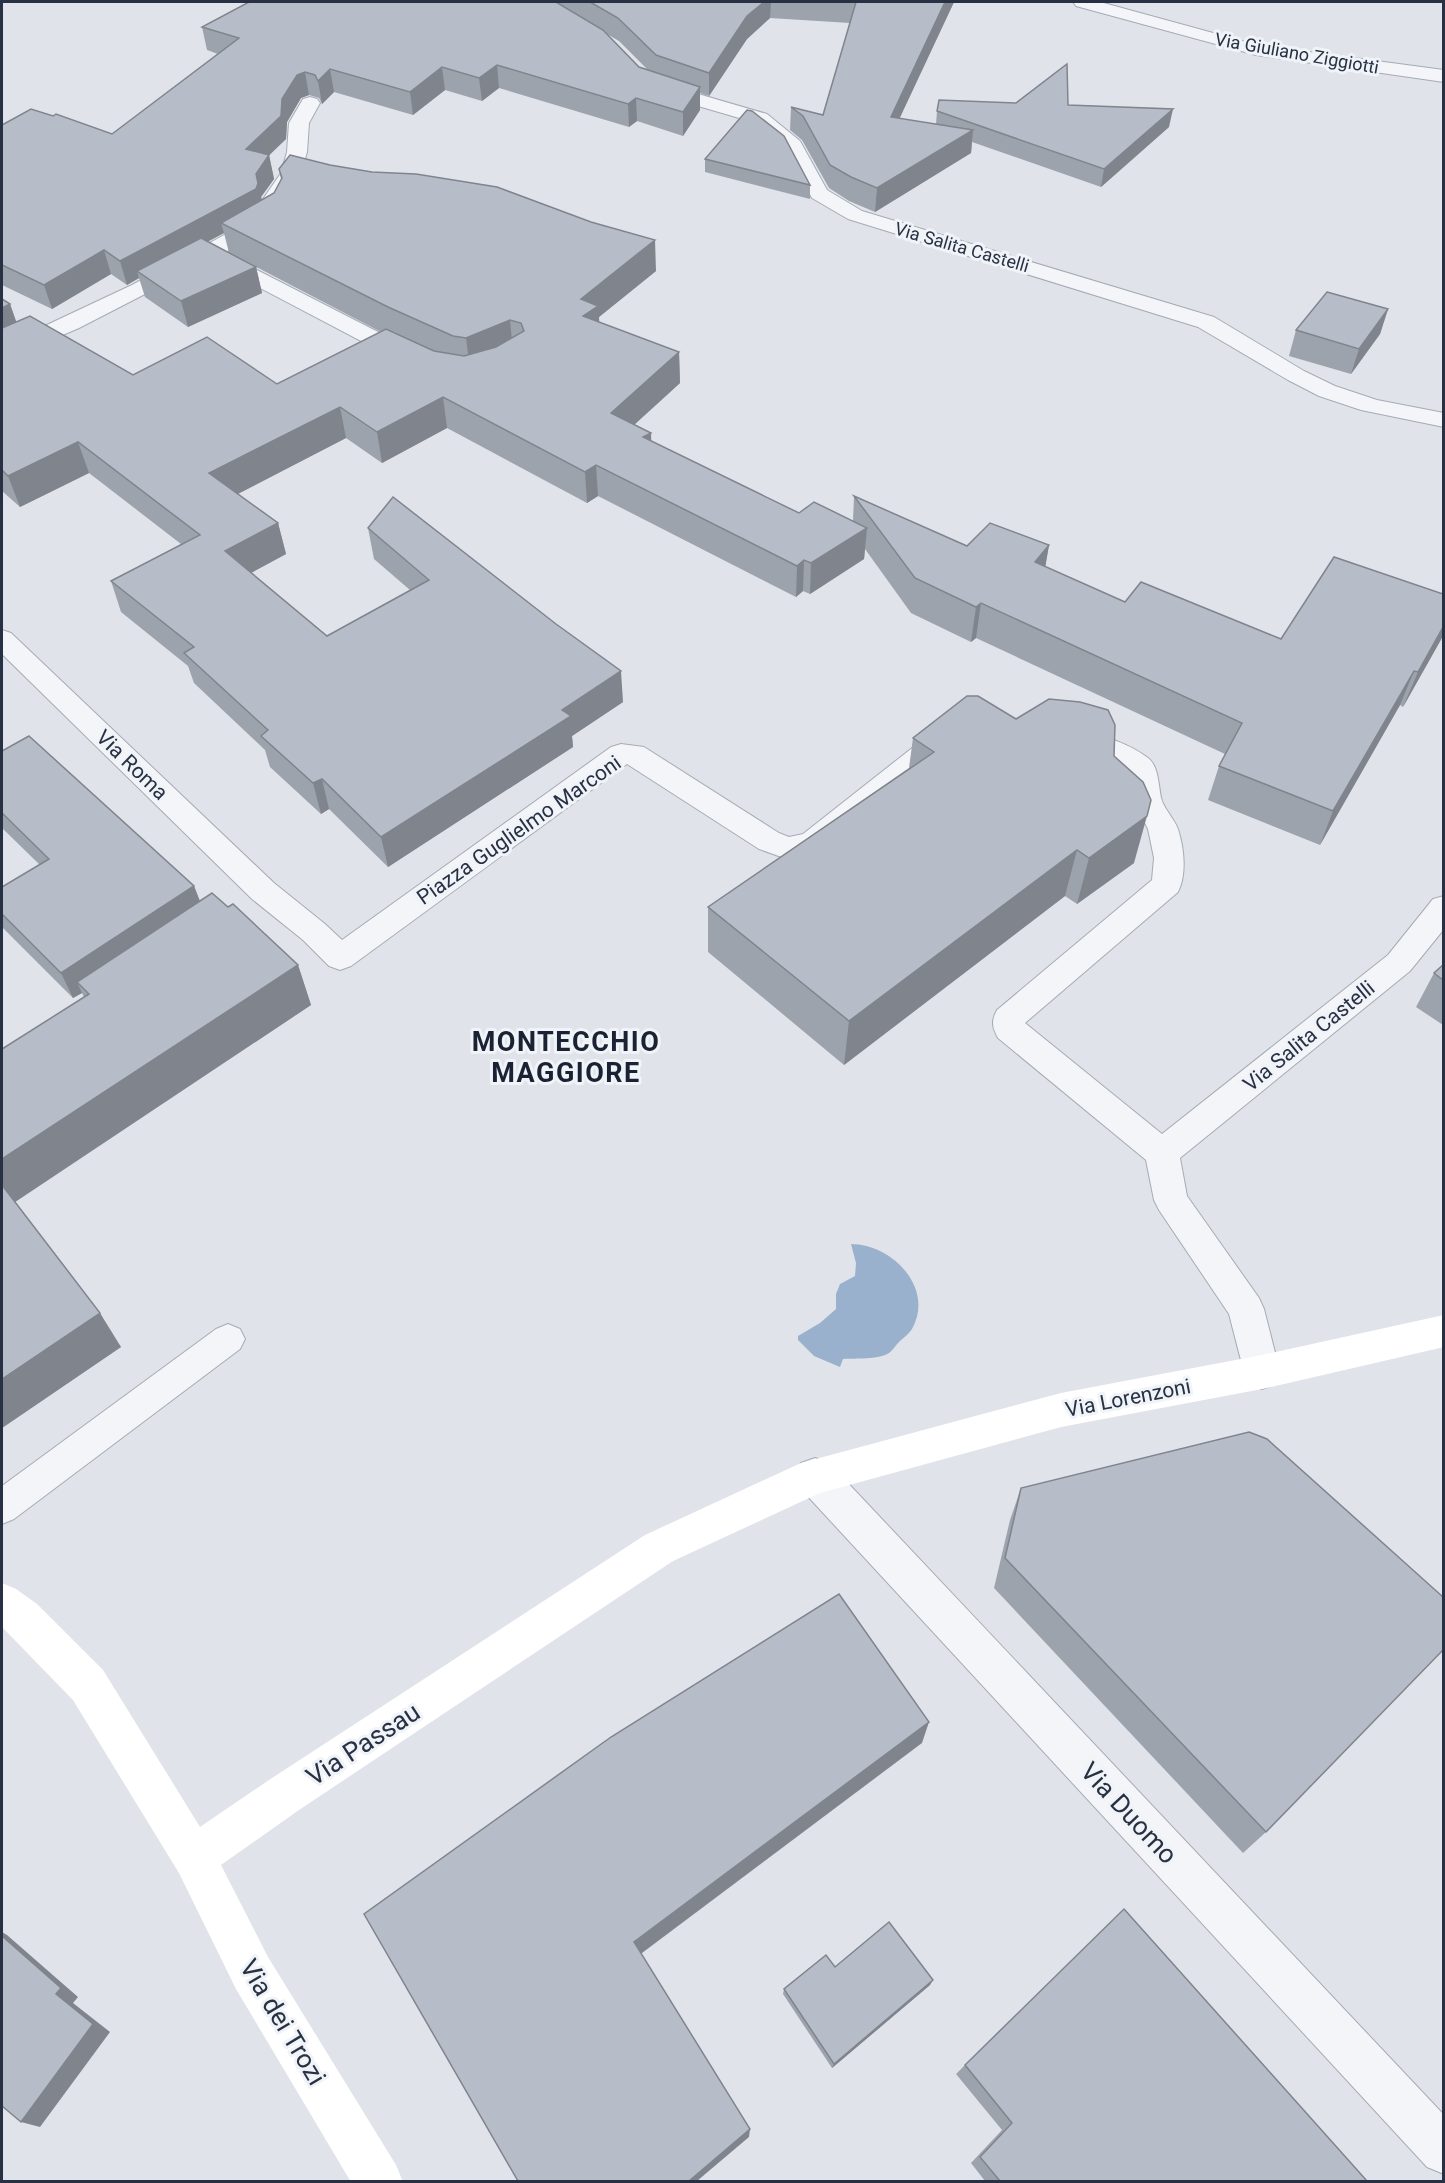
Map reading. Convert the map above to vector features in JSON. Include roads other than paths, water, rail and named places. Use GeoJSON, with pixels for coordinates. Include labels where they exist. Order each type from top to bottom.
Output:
{"type":"FeatureCollection","features":[{"type":"Feature","properties":{"kind":"street","name":"Via Giuliano Ziggiotti"},"geometry":{"type":"LineString","coordinates":[[1082,2],[1256,50],[1443,76]]}},
{"type":"Feature","properties":{"kind":"street","name":"Via Salita Castelli"},"geometry":{"type":"LineString","coordinates":[[642,78],[648,84],[679,96],[760,118],[793,145],[819,194],[855,215],[1206,322],[1233,335],[1301,378],[1327,391],[1380,408],[1443,420]]}},
{"type":"Feature","properties":{"kind":"street"},"geometry":{"type":"LineString","coordinates":[[2,354],[90,314],[273,217],[276,207],[273,199],[291,173],[297,152],[299,123],[310,103]]}},
{"type":"Feature","properties":{"kind":"street"},"geometry":{"type":"LineString","coordinates":[[208,253],[423,363]]}},
{"type":"Feature","properties":{"kind":"street","name":"Via Roma"},"geometry":{"type":"LineString","coordinates":[[2,639],[263,891]]}},
{"type":"Feature","properties":{"kind":"street","name":"Piazza Guglielmo Marconi"},"geometry":{"type":"LineString","coordinates":[[263,891],[314,932],[340,958],[621,754],[634,754],[769,842],[787,848],[812,843],[953,731],[975,731]]}},
{"type":"Feature","properties":{"kind":"street"},"geometry":{"type":"LineString","coordinates":[[1049,735],[1070,737],[1103,746],[1140,766],[1148,801],[1162,829],[1169,858],[1167,884],[1008,1019],[1009,1029],[1162,1153],[1171,1200],[1246,1309],[1262,1372]]}},
{"type":"Feature","properties":{"kind":"street"},"geometry":{"type":"LineString","coordinates":[[235,909],[263,891]]}},
{"type":"Feature","properties":{"kind":"street","name":"Via Salita Castelli"},"geometry":{"type":"LineString","coordinates":[[1162,1153],[1399,963],[1443,907]]}},
{"type":"Feature","properties":{"kind":"street","name":"Via Lorenzoni"},"geometry":{"type":"LineString","coordinates":[[815,1476],[1061,1410],[1262,1372],[1443,1331]]}},
{"type":"Feature","properties":{"kind":"street","name":"Via Passau"},"geometry":{"type":"LineString","coordinates":[[194,1858],[284,1795],[659,1548],[815,1476]]}},
{"type":"Feature","properties":{"kind":"street","name":"Via Duomo"},"geometry":{"type":"LineString","coordinates":[[815,1476],[1443,2150]]}},
{"type":"Feature","properties":{"kind":"street"},"geometry":{"type":"LineString","coordinates":[[2,1603],[23,1618],[88,1685],[194,1858]]}},
{"type":"Feature","properties":{"kind":"street","name":"Via dei Trozi"},"geometry":{"type":"LineString","coordinates":[[194,1858],[252,1973],[379,2181]]}},
{"type":"Feature","properties":{"kind":"lane"},"geometry":{"type":"LineString","coordinates":[[2,1507],[228,1339]]}},
{"type":"Feature","properties":{"kind":"water"},"geometry":{"type":"Polygon","coordinates":[[[851,1244],[866,1246],[881,1252],[906,1271],[914,1284],[918,1298],[918,1314],[911,1331],[889,1353],[873,1358],[843,1359],[840,1367],[814,1356],[798,1340],[798,1336],[820,1323],[836,1309],[836,1294],[840,1284],[855,1276],[856,1263],[851,1244]]]}},
{"type":"Feature","properties":{"kind":"district","name":"MONTECCHIO MAGGIORE"},"geometry":{"type":"Point","coordinates":[566,1058]}}]}
